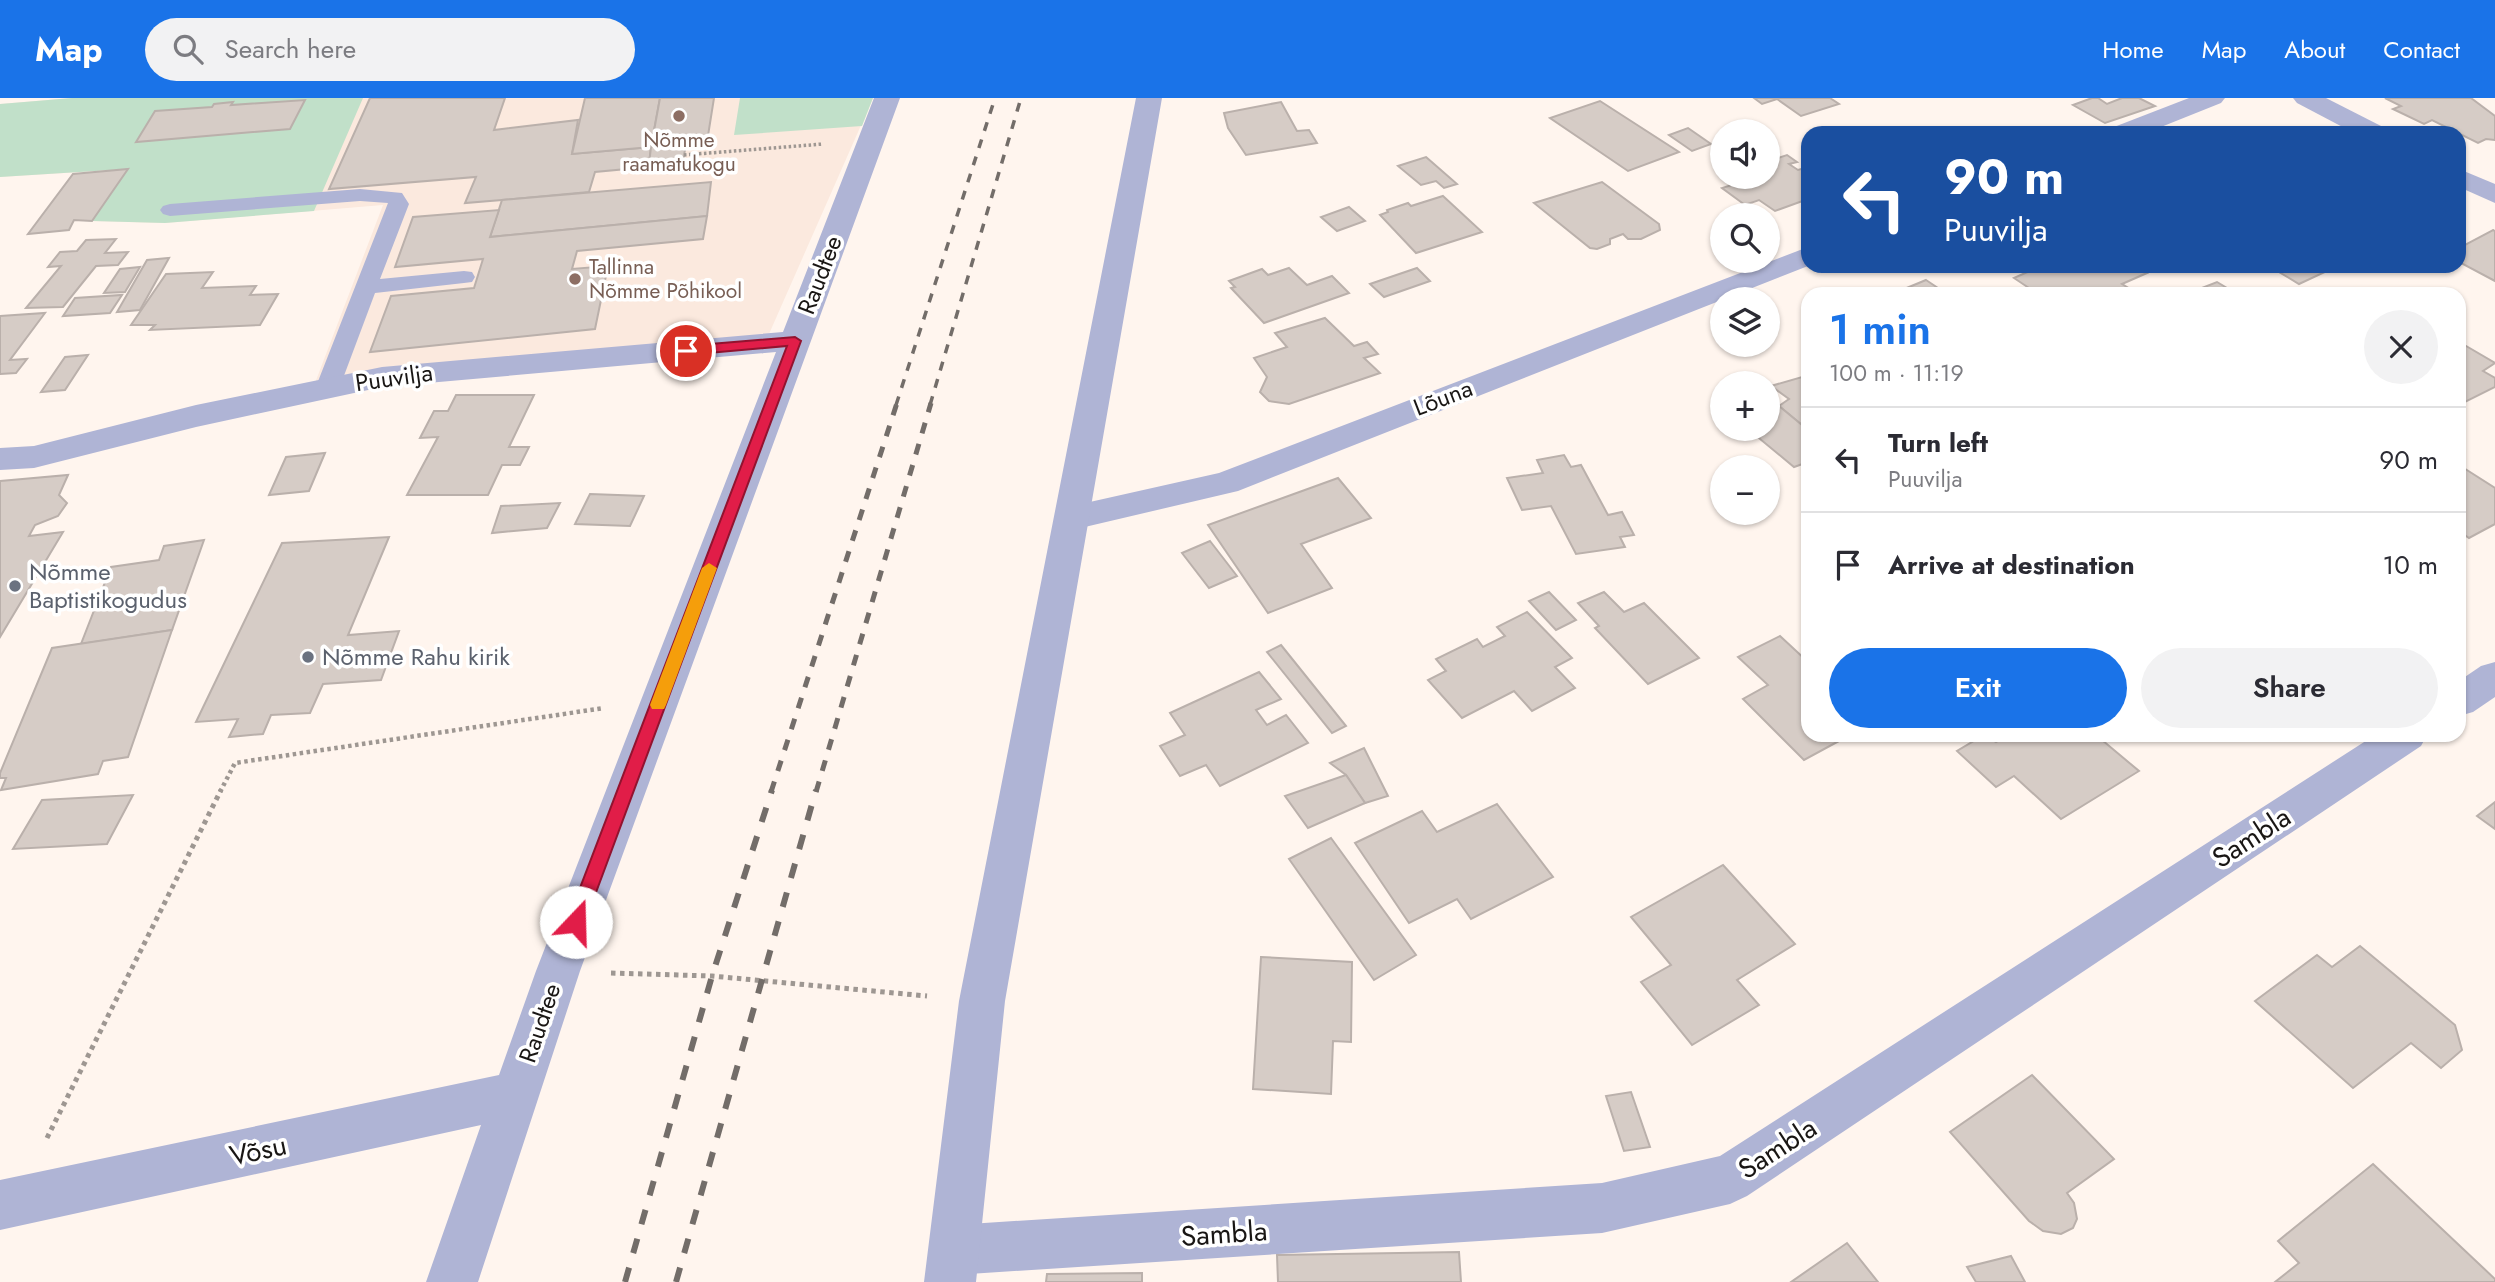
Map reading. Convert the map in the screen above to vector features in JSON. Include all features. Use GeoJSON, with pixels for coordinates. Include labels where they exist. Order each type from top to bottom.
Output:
{"type":"FeatureCollection","features":[{"type":"Feature","properties":{"kind":"street","name":"Raudtee"},"geometry":{"type":"LineString","coordinates":[[452,1282],[558,971],[887,98]]}},
{"type":"Feature","properties":{"kind":"street"},"geometry":{"type":"LineString","coordinates":[[952,1266],[982,1001],[1149,98]]}},
{"type":"Feature","properties":{"kind":"street"},"geometry":{"type":"LineString","coordinates":[[2141,126],[2212,98]]}},
{"type":"Feature","properties":{"kind":"street"},"geometry":{"type":"LineString","coordinates":[[2306,98],[2360,126]]}},
{"type":"Feature","properties":{"kind":"street"},"geometry":{"type":"LineString","coordinates":[[2466,180],[2495,195]]}},
{"type":"Feature","properties":{"kind":"street","name":"Lõuna"},"geometry":{"type":"LineString","coordinates":[[1072,518],[1226,482],[1801,259]]}},
{"type":"Feature","properties":{"kind":"street","name":"Puuvilja"},"geometry":{"type":"LineString","coordinates":[[0,459],[34,457],[196,416],[382,377],[795,341]]}},
{"type":"Feature","properties":{"kind":"street"},"geometry":{"type":"LineString","coordinates":[[2466,696],[2495,677]]}},
{"type":"Feature","properties":{"kind":"street","name":"Sambla"},"geometry":{"type":"LineString","coordinates":[[952,1266],[1602,1208],[1730,1179],[2396,742]]}},
{"type":"Feature","properties":{"kind":"street","name":"Võsu"},"geometry":{"type":"LineString","coordinates":[[8,1203],[515,1095]]}},
{"type":"Feature","properties":{"kind":"lane"},"geometry":{"type":"LineString","coordinates":[[170,210],[360,195],[396,197],[399,204],[327,389]]}},
{"type":"Feature","properties":{"kind":"lane"},"geometry":{"type":"LineString","coordinates":[[366,287],[464,277]]}},
{"type":"Feature","properties":{"kind":"path"},"geometry":{"type":"LineString","coordinates":[[684,155],[871,141]]}},
{"type":"Feature","properties":{"kind":"path"},"geometry":{"type":"LineString","coordinates":[[8,1203],[234,764],[660,700]]}},
{"type":"Feature","properties":{"kind":"path"},"geometry":{"type":"LineString","coordinates":[[558,971],[712,976],[982,1001]]}},
{"type":"Feature","properties":{"kind":"shaded area","name":"Tallinna Nõmme Põhikool"},"geometry":{"type":"Polygon","coordinates":[[[72,98],[873,98],[769,334],[315,383],[383,205],[165,223],[92,221],[128,169],[0,177],[0,104],[72,98]]]}},
{"type":"Feature","properties":{"kind":"green space"},"geometry":{"type":"Polygon","coordinates":[[[72,98],[363,98],[314,211],[165,223],[92,221],[127,169],[0,177],[0,104],[72,98]]]}},
{"type":"Feature","properties":{"kind":"green space"},"geometry":{"type":"Polygon","coordinates":[[[740,98],[873,98],[862,126],[734,135],[740,98]]]}},
{"type":"Feature","properties":{"kind":"building"},"geometry":{"type":"Polygon","coordinates":[[[370,98],[505,98],[494,130],[578,120],[572,154],[651,147],[649,164],[648,167],[595,172],[589,192],[465,203],[476,177],[329,189],[370,98]]]}},
{"type":"Feature","properties":{"kind":"building"},"geometry":{"type":"Polygon","coordinates":[[[585,98],[660,98],[651,147],[572,154],[585,98]]]}},
{"type":"Feature","properties":{"kind":"building"},"geometry":{"type":"Polygon","coordinates":[[[660,98],[714,98],[707,142],[651,147],[660,98]]]}},
{"type":"Feature","properties":{"kind":"building"},"geometry":{"type":"Polygon","coordinates":[[[1754,98],[1830,98],[1839,104],[1801,116],[1777,99],[1762,104],[1754,98]]]}},
{"type":"Feature","properties":{"kind":"building"},"geometry":{"type":"Polygon","coordinates":[[[2098,98],[2107,104],[2122,98],[2139,98],[2155,106],[2105,123],[2073,105],[2098,98]]]}},
{"type":"Feature","properties":{"kind":"building"},"geometry":{"type":"Polygon","coordinates":[[[2385,98],[2471,98],[2495,116],[2495,140],[2486,139],[2478,143],[2466,137],[2466,126],[2444,126],[2432,120],[2424,124],[2393,109],[2401,106],[2385,98]]]}},
{"type":"Feature","properties":{"kind":"building"},"geometry":{"type":"Polygon","coordinates":[[[305,100],[290,129],[136,142],[155,111],[212,107],[214,104],[233,102],[231,105],[305,100]]]}},
{"type":"Feature","properties":{"kind":"building"},"geometry":{"type":"Polygon","coordinates":[[[1600,101],[1679,152],[1628,171],[1550,118],[1600,101]]]}},
{"type":"Feature","properties":{"kind":"building"},"geometry":{"type":"Polygon","coordinates":[[[1281,102],[1297,131],[1309,130],[1317,143],[1246,155],[1228,128],[1224,113],[1281,102]]]}},
{"type":"Feature","properties":{"kind":"building"},"geometry":{"type":"Polygon","coordinates":[[[1688,128],[1710,144],[1692,151],[1669,135],[1688,128]]]}},
{"type":"Feature","properties":{"kind":"building"},"geometry":{"type":"Polygon","coordinates":[[[686,144],[683,161],[649,164],[651,147],[686,144]]]}},
{"type":"Feature","properties":{"kind":"building"},"geometry":{"type":"Polygon","coordinates":[[[1787,155],[1797,162],[1789,164],[1801,169],[1801,202],[1780,209],[1780,203],[1763,203],[1759,200],[1742,203],[1723,189],[1780,189],[1780,157],[1787,155]]]}},
{"type":"Feature","properties":{"kind":"building"},"geometry":{"type":"Polygon","coordinates":[[[1426,157],[1457,184],[1444,188],[1436,181],[1421,185],[1398,166],[1426,157]]]}},
{"type":"Feature","properties":{"kind":"building"},"geometry":{"type":"Polygon","coordinates":[[[128,169],[92,221],[74,220],[69,230],[28,234],[73,174],[128,169]]]}},
{"type":"Feature","properties":{"kind":"building"},"geometry":{"type":"Polygon","coordinates":[[[711,182],[707,216],[490,237],[502,200],[711,182]]]}},
{"type":"Feature","properties":{"kind":"building"},"geometry":{"type":"Polygon","coordinates":[[[1602,182],[1659,224],[1660,230],[1641,239],[1628,239],[1623,234],[1610,239],[1610,244],[1597,249],[1590,248],[1534,203],[1602,182]]]}},
{"type":"Feature","properties":{"kind":"building"},"geometry":{"type":"Polygon","coordinates":[[[1443,196],[1482,232],[1416,253],[1380,215],[1408,203],[1411,206],[1443,196]]]}},
{"type":"Feature","properties":{"kind":"building"},"geometry":{"type":"Polygon","coordinates":[[[1349,207],[1365,221],[1337,231],[1321,217],[1349,207]]]}},
{"type":"Feature","properties":{"kind":"building"},"geometry":{"type":"Polygon","coordinates":[[[499,210],[490,237],[707,216],[703,239],[577,251],[572,269],[608,266],[595,329],[370,352],[391,296],[474,288],[483,259],[395,267],[413,217],[499,210]]]}},
{"type":"Feature","properties":{"kind":"building"},"geometry":{"type":"Polygon","coordinates":[[[2495,231],[2495,281],[2466,266],[2466,244],[2495,231]]]}},
{"type":"Feature","properties":{"kind":"building"},"geometry":{"type":"Polygon","coordinates":[[[116,239],[105,253],[128,252],[118,265],[96,266],[63,307],[26,308],[61,266],[48,267],[60,252],[77,251],[86,240],[116,239]]]}},
{"type":"Feature","properties":{"kind":"building"},"geometry":{"type":"Polygon","coordinates":[[[169,258],[140,310],[117,312],[147,260],[169,258]]]}},
{"type":"Feature","properties":{"kind":"building"},"geometry":{"type":"Polygon","coordinates":[[[140,267],[125,292],[104,293],[120,269],[140,267]]]}},
{"type":"Feature","properties":{"kind":"building"},"geometry":{"type":"Polygon","coordinates":[[[1289,268],[1307,285],[1332,276],[1349,293],[1264,323],[1231,288],[1235,287],[1229,281],[1262,269],[1268,275],[1289,268]]]}},
{"type":"Feature","properties":{"kind":"building"},"geometry":{"type":"Polygon","coordinates":[[[1417,268],[1430,281],[1384,297],[1370,284],[1417,268]]]}},
{"type":"Feature","properties":{"kind":"building"},"geometry":{"type":"Polygon","coordinates":[[[213,272],[202,288],[256,286],[250,295],[278,294],[260,325],[150,330],[155,325],[131,325],[166,274],[213,272]]]}},
{"type":"Feature","properties":{"kind":"building"},"geometry":{"type":"Polygon","coordinates":[[[2025,273],[2147,273],[2122,284],[2127,287],[2028,287],[2014,278],[2025,273]]]}},
{"type":"Feature","properties":{"kind":"building"},"geometry":{"type":"Polygon","coordinates":[[[2281,273],[2323,273],[2299,284],[2281,273]]]}},
{"type":"Feature","properties":{"kind":"building"},"geometry":{"type":"Polygon","coordinates":[[[1926,280],[1936,287],[1909,287],[1926,280]]]}},
{"type":"Feature","properties":{"kind":"building"},"geometry":{"type":"Polygon","coordinates":[[[2217,282],[2225,287],[2204,287],[2217,282]]]}},
{"type":"Feature","properties":{"kind":"building"},"geometry":{"type":"Polygon","coordinates":[[[122,295],[110,313],[63,316],[75,298],[122,295]]]}},
{"type":"Feature","properties":{"kind":"building"},"geometry":{"type":"Polygon","coordinates":[[[45,313],[10,360],[27,359],[16,373],[0,374],[0,316],[45,313]]]}},
{"type":"Feature","properties":{"kind":"building"},"geometry":{"type":"Polygon","coordinates":[[[1325,318],[1354,346],[1367,342],[1378,354],[1364,358],[1380,373],[1289,404],[1269,401],[1260,392],[1267,377],[1254,358],[1287,347],[1275,333],[1325,318]]]}},
{"type":"Feature","properties":{"kind":"building"},"geometry":{"type":"Polygon","coordinates":[[[2466,346],[2495,363],[2483,371],[2495,378],[2495,387],[2466,402],[2466,346]]]}},
{"type":"Feature","properties":{"kind":"building"},"geometry":{"type":"Polygon","coordinates":[[[88,355],[65,390],[41,392],[65,357],[88,355]]]}},
{"type":"Feature","properties":{"kind":"building"},"geometry":{"type":"Polygon","coordinates":[[[1801,377],[1801,424],[1780,407],[1789,399],[1780,392],[1780,383],[1801,377]]]}},
{"type":"Feature","properties":{"kind":"building"},"geometry":{"type":"Polygon","coordinates":[[[456,395],[534,395],[509,447],[529,447],[520,465],[502,465],[488,495],[407,495],[438,437],[420,438],[434,411],[448,411],[456,395]]]}},
{"type":"Feature","properties":{"kind":"building"},"geometry":{"type":"Polygon","coordinates":[[[1780,407],[1801,424],[1801,464],[1794,467],[1763,441],[1780,441],[1780,407]]]}},
{"type":"Feature","properties":{"kind":"building"},"geometry":{"type":"Polygon","coordinates":[[[325,453],[309,491],[269,495],[286,457],[325,453]]]}},
{"type":"Feature","properties":{"kind":"building"},"geometry":{"type":"Polygon","coordinates":[[[1564,455],[1571,467],[1581,465],[1608,515],[1622,512],[1634,535],[1620,537],[1625,547],[1576,554],[1551,506],[1522,510],[1507,478],[1543,473],[1537,460],[1564,455]]]}},
{"type":"Feature","properties":{"kind":"building"},"geometry":{"type":"Polygon","coordinates":[[[2466,469],[2495,488],[2495,524],[2469,538],[2466,536],[2466,469]]]}},
{"type":"Feature","properties":{"kind":"building","name":"Nõmme Baptistikogudus"},"geometry":{"type":"Polygon","coordinates":[[[68,475],[59,495],[67,503],[58,516],[35,525],[29,536],[63,532],[0,637],[0,481],[68,475]]]}},
{"type":"Feature","properties":{"kind":"building"},"geometry":{"type":"Polygon","coordinates":[[[1338,478],[1371,518],[1301,544],[1332,588],[1268,613],[1208,525],[1338,478]]]}},
{"type":"Feature","properties":{"kind":"building"},"geometry":{"type":"Polygon","coordinates":[[[590,494],[644,496],[630,526],[575,524],[590,494]]]}},
{"type":"Feature","properties":{"kind":"building"},"geometry":{"type":"Polygon","coordinates":[[[560,503],[547,528],[492,533],[501,506],[560,503]]]}},
{"type":"Feature","properties":{"kind":"building","name":"Nõmme Rahu kirik"},"geometry":{"type":"Polygon","coordinates":[[[389,537],[348,635],[399,631],[381,680],[323,684],[310,713],[271,715],[263,734],[229,737],[238,719],[196,722],[282,543],[389,537]]]}},
{"type":"Feature","properties":{"kind":"building"},"geometry":{"type":"Polygon","coordinates":[[[204,540],[172,630],[81,644],[111,567],[159,560],[164,546],[204,540]]]}},
{"type":"Feature","properties":{"kind":"building"},"geometry":{"type":"Polygon","coordinates":[[[1210,541],[1237,576],[1209,588],[1182,553],[1210,541]]]}},
{"type":"Feature","properties":{"kind":"building"},"geometry":{"type":"Polygon","coordinates":[[[1549,592],[1576,620],[1556,630],[1529,601],[1549,592]]]}},
{"type":"Feature","properties":{"kind":"building"},"geometry":{"type":"Polygon","coordinates":[[[1604,592],[1624,612],[1644,603],[1699,658],[1648,684],[1595,628],[1599,626],[1578,603],[1604,592]]]}},
{"type":"Feature","properties":{"kind":"building"},"geometry":{"type":"Polygon","coordinates":[[[1527,612],[1572,658],[1555,667],[1575,688],[1532,711],[1514,691],[1462,718],[1428,680],[1446,671],[1436,659],[1477,639],[1483,647],[1505,636],[1497,627],[1527,612]]]}},
{"type":"Feature","properties":{"kind":"building"},"geometry":{"type":"Polygon","coordinates":[[[172,630],[128,757],[103,761],[98,774],[1,790],[6,778],[0,778],[0,773],[52,648],[172,630]]]}},
{"type":"Feature","properties":{"kind":"building"},"geometry":{"type":"Polygon","coordinates":[[[1780,636],[1801,656],[1801,742],[1837,742],[1804,760],[1743,699],[1768,685],[1738,657],[1780,636]]]}},
{"type":"Feature","properties":{"kind":"building"},"geometry":{"type":"Polygon","coordinates":[[[1281,645],[1346,726],[1332,733],[1267,652],[1281,645]]]}},
{"type":"Feature","properties":{"kind":"building"},"geometry":{"type":"Polygon","coordinates":[[[1259,672],[1281,699],[1256,710],[1267,725],[1286,715],[1308,743],[1220,786],[1206,765],[1180,776],[1160,746],[1185,735],[1170,713],[1259,672]]]}},
{"type":"Feature","properties":{"kind":"building"},"geometry":{"type":"Polygon","coordinates":[[[1972,742],[2104,742],[2139,771],[2061,819],[2014,776],[1996,787],[1957,751],[1972,742]]]}},
{"type":"Feature","properties":{"kind":"building"},"geometry":{"type":"Polygon","coordinates":[[[1364,748],[1388,796],[1365,803],[1346,775],[1330,763],[1364,748]]]}},
{"type":"Feature","properties":{"kind":"building"},"geometry":{"type":"Polygon","coordinates":[[[1346,775],[1365,803],[1308,828],[1285,796],[1346,775]]]}},
{"type":"Feature","properties":{"kind":"building"},"geometry":{"type":"Polygon","coordinates":[[[133,795],[107,844],[13,849],[42,800],[133,795]]]}},
{"type":"Feature","properties":{"kind":"building"},"geometry":{"type":"Polygon","coordinates":[[[2495,802],[2495,829],[2477,816],[2495,802]]]}},
{"type":"Feature","properties":{"kind":"building"},"geometry":{"type":"Polygon","coordinates":[[[1497,804],[1553,877],[1471,919],[1457,899],[1409,923],[1355,843],[1422,811],[1437,832],[1497,804]]]}},
{"type":"Feature","properties":{"kind":"building"},"geometry":{"type":"Polygon","coordinates":[[[1331,838],[1416,955],[1374,980],[1289,859],[1331,838]]]}},
{"type":"Feature","properties":{"kind":"building"},"geometry":{"type":"Polygon","coordinates":[[[1723,865],[1795,944],[1737,980],[1759,1005],[1692,1045],[1641,982],[1671,965],[1631,917],[1723,865]]]}},
{"type":"Feature","properties":{"kind":"building"},"geometry":{"type":"Polygon","coordinates":[[[2360,946],[2455,1025],[2462,1050],[2441,1068],[2411,1043],[2353,1088],[2255,1001],[2317,955],[2332,967],[2360,946]]]}},
{"type":"Feature","properties":{"kind":"building"},"geometry":{"type":"Polygon","coordinates":[[[1261,957],[1352,962],[1351,1042],[1333,1041],[1331,1094],[1253,1089],[1261,957]]]}},
{"type":"Feature","properties":{"kind":"building"},"geometry":{"type":"Polygon","coordinates":[[[2032,1075],[2114,1159],[2067,1193],[2074,1203],[2077,1219],[2073,1228],[2061,1234],[2043,1231],[2029,1221],[1950,1132],[2032,1075]]]}},
{"type":"Feature","properties":{"kind":"building"},"geometry":{"type":"Polygon","coordinates":[[[1631,1092],[1650,1147],[1624,1151],[1606,1096],[1631,1092]]]}},
{"type":"Feature","properties":{"kind":"building"},"geometry":{"type":"Polygon","coordinates":[[[2373,1164],[2495,1279],[2495,1282],[2275,1282],[2299,1263],[2278,1241],[2373,1164]]]}},
{"type":"Feature","properties":{"kind":"building"},"geometry":{"type":"Polygon","coordinates":[[[1847,1243],[1878,1282],[1791,1282],[1847,1243]]]}},
{"type":"Feature","properties":{"kind":"building"},"geometry":{"type":"Polygon","coordinates":[[[1459,1252],[1461,1282],[1278,1282],[1277,1255],[1459,1252]]]}},
{"type":"Feature","properties":{"kind":"building"},"geometry":{"type":"Polygon","coordinates":[[[2011,1256],[2025,1282],[1976,1282],[1967,1267],[2011,1256]]]}},
{"type":"Feature","properties":{"kind":"building"},"geometry":{"type":"Polygon","coordinates":[[[1142,1273],[1142,1282],[1046,1282],[1047,1274],[1142,1273]]]}},
{"type":"Feature","properties":{"kind":"railway"},"geometry":{"type":"LineString","coordinates":[[896,405],[995,98]]}},
{"type":"Feature","properties":{"kind":"railway"},"geometry":{"type":"LineString","coordinates":[[930,405],[1021,98]]}},
{"type":"Feature","properties":{"kind":"railway"},"geometry":{"type":"LineString","coordinates":[[771,792],[897,403]]}},
{"type":"Feature","properties":{"kind":"railway"},"geometry":{"type":"LineString","coordinates":[[816,792],[931,403]]}},
{"type":"Feature","properties":{"kind":"railway"},"geometry":{"type":"LineString","coordinates":[[625,1282],[712,976],[772,790]]}},
{"type":"Feature","properties":{"kind":"railway"},"geometry":{"type":"LineString","coordinates":[[676,1282],[816,790]]}},
{"type":"Feature","properties":{"kind":"slow traffic"},"geometry":{"type":"LineString","coordinates":[[658,705],[709,568]]}},
{"type":"Feature","properties":{"kind":"place","name":"Nõmme raamatukogu"},"geometry":{"type":"Point","coordinates":[679,116]}},
{"type":"Feature","properties":{"kind":"place","name":"Tallinna Nõmme Põhikool"},"geometry":{"type":"Point","coordinates":[575,279]}},
{"type":"Feature","properties":{"kind":"place","name":"Nõmme Baptistikogudus"},"geometry":{"type":"Point","coordinates":[15,586]}},
{"type":"Feature","properties":{"kind":"place","name":"Nõmme Rahu kirik"},"geometry":{"type":"Point","coordinates":[308,657]}},
{"type":"Feature","properties":{"kind":"route"},"geometry":{"type":"LineString","coordinates":[[576,922],[795,341],[686,351]]}}]}
